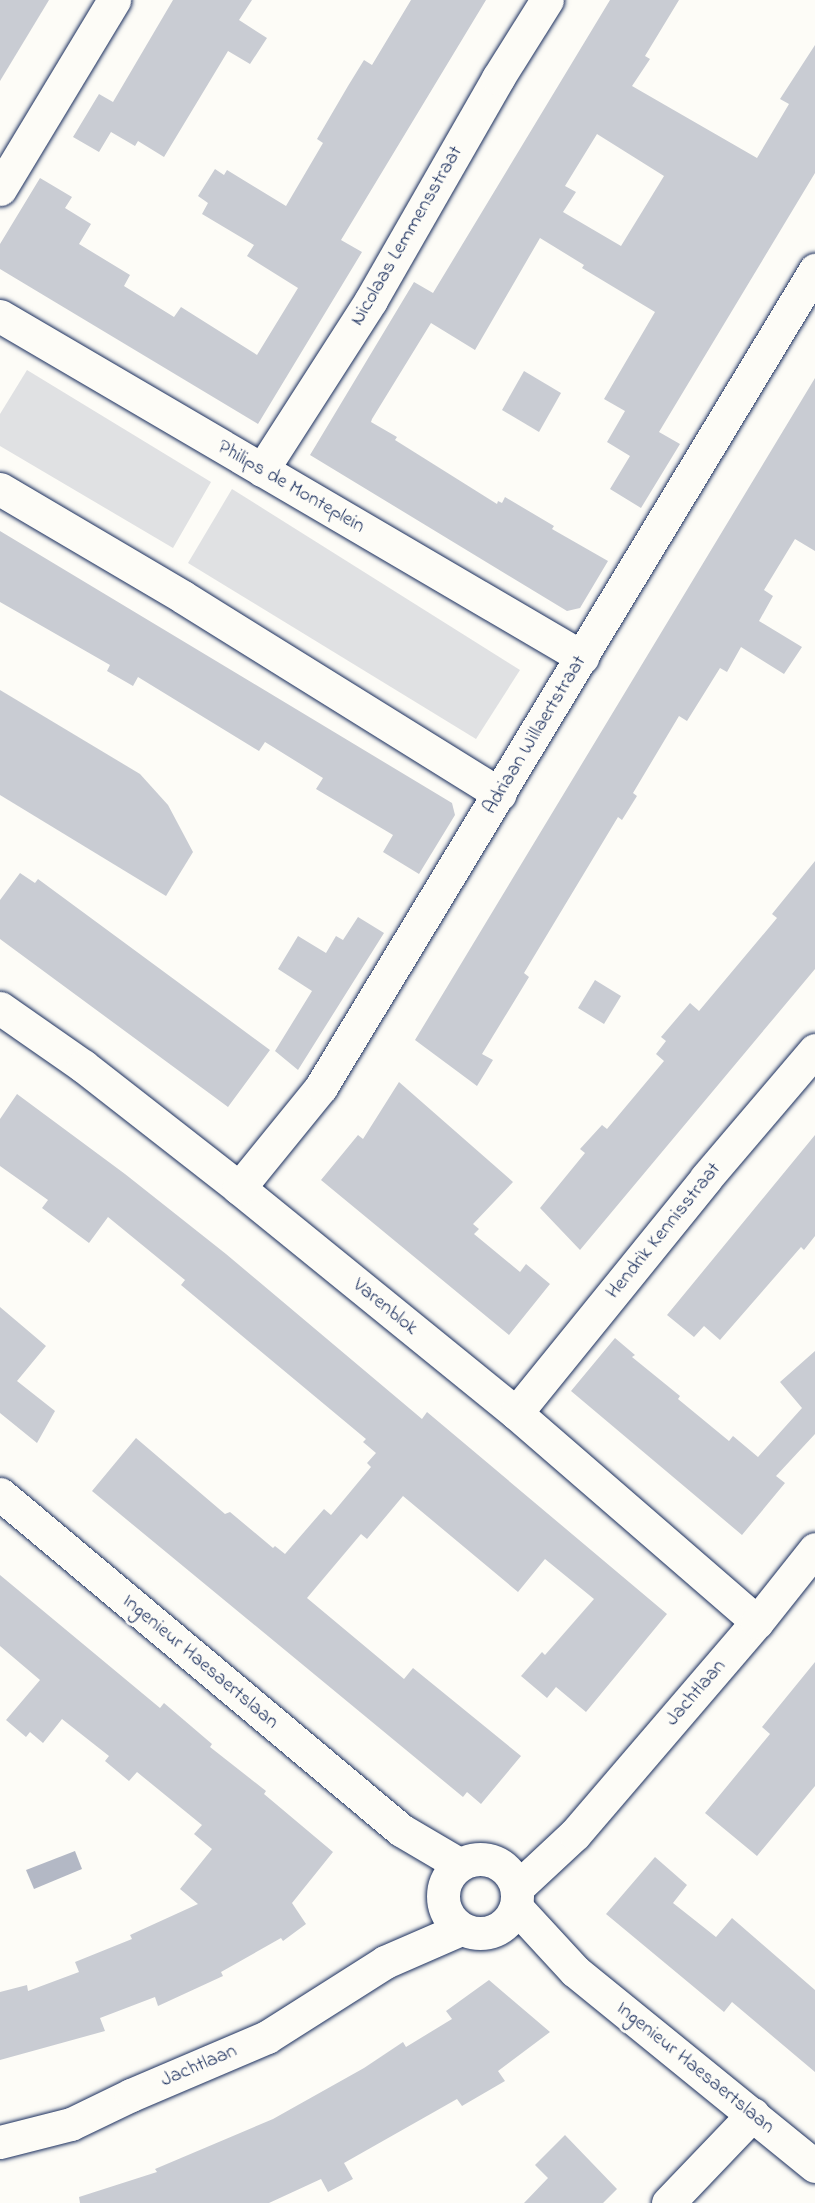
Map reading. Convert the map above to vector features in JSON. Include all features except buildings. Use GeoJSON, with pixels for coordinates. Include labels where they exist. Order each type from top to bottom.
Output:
{"type":"FeatureCollection","features":[{"type":"Feature","properties":{"kind":"street"},"geometry":{"type":"LineString","coordinates":[[0,189],[114,0]]}},
{"type":"Feature","properties":{"kind":"street","name":"Nicolaas Lemmensstraat"},"geometry":{"type":"LineString","coordinates":[[262,470],[371,300],[498,78],[546,0]]}},
{"type":"Feature","properties":{"kind":"street","name":"Adriaan Willaertstraat"},"geometry":{"type":"LineString","coordinates":[[239,1188],[321,1087],[815,270]]}},
{"type":"Feature","properties":{"kind":"street","name":"Philips de Monteplein"},"geometry":{"type":"LineString","coordinates":[[0,316],[582,657]]}},
{"type":"Feature","properties":{"kind":"street"},"geometry":{"type":"LineString","coordinates":[[0,489],[183,597],[500,794]]}},
{"type":"Feature","properties":{"kind":"street","name":"Varenblok"},"geometry":{"type":"LineString","coordinates":[[0,1008],[84,1066],[239,1188],[516,1413],[756,1622]]}},
{"type":"Feature","properties":{"kind":"street","name":"Hendrik Kennisstraat"},"geometry":{"type":"LineString","coordinates":[[516,1413],[706,1178],[815,1050]]}},
{"type":"Feature","properties":{"kind":"street","name":"Ingenieur Haesaertslaan"},"geometry":{"type":"LineString","coordinates":[[0,1494],[401,1830],[449,1883]]}},
{"type":"Feature","properties":{"kind":"street","name":"Jachtlaan"},"geometry":{"type":"LineString","coordinates":[[0,2142],[71,2124],[131,2095],[267,2037],[385,1962],[460,1929],[482,1934],[511,1908],[756,1622],[815,1549]]}},
{"type":"Feature","properties":{"kind":"street","name":"Jachtlaan"},"geometry":{"type":"LineString","coordinates":[[385,1962],[449,1883],[476,1858],[497,1862],[575,1834]]}},
{"type":"Feature","properties":{"kind":"street"},"geometry":{"type":"LineString","coordinates":[[497,1862],[511,1874],[511,1908]]}},
{"type":"Feature","properties":{"kind":"street"},"geometry":{"type":"LineString","coordinates":[[449,1883],[447,1917],[460,1929]]}},
{"type":"Feature","properties":{"kind":"street","name":"Ingenieur Haesaertslaan"},"geometry":{"type":"LineString","coordinates":[[511,1908],[575,1971],[815,2166]]}},
{"type":"Feature","properties":{"kind":"street"},"geometry":{"type":"LineString","coordinates":[[668,2203],[753,2114]]}},
{"type":"Feature","properties":{"kind":"shaded area"},"geometry":{"type":"Polygon","coordinates":[[[27,370],[211,482],[173,548],[0,446],[0,414],[27,370]]]}},
{"type":"Feature","properties":{"kind":"shaded area"},"geometry":{"type":"Polygon","coordinates":[[[232,489],[520,670],[476,739],[188,563],[232,489]]]}},
{"type":"Feature","properties":{"kind":"shaded area"},"geometry":{"type":"Polygon","coordinates":[[[75,1851],[82,1869],[34,1889],[26,1870],[75,1851]]]}}]}
